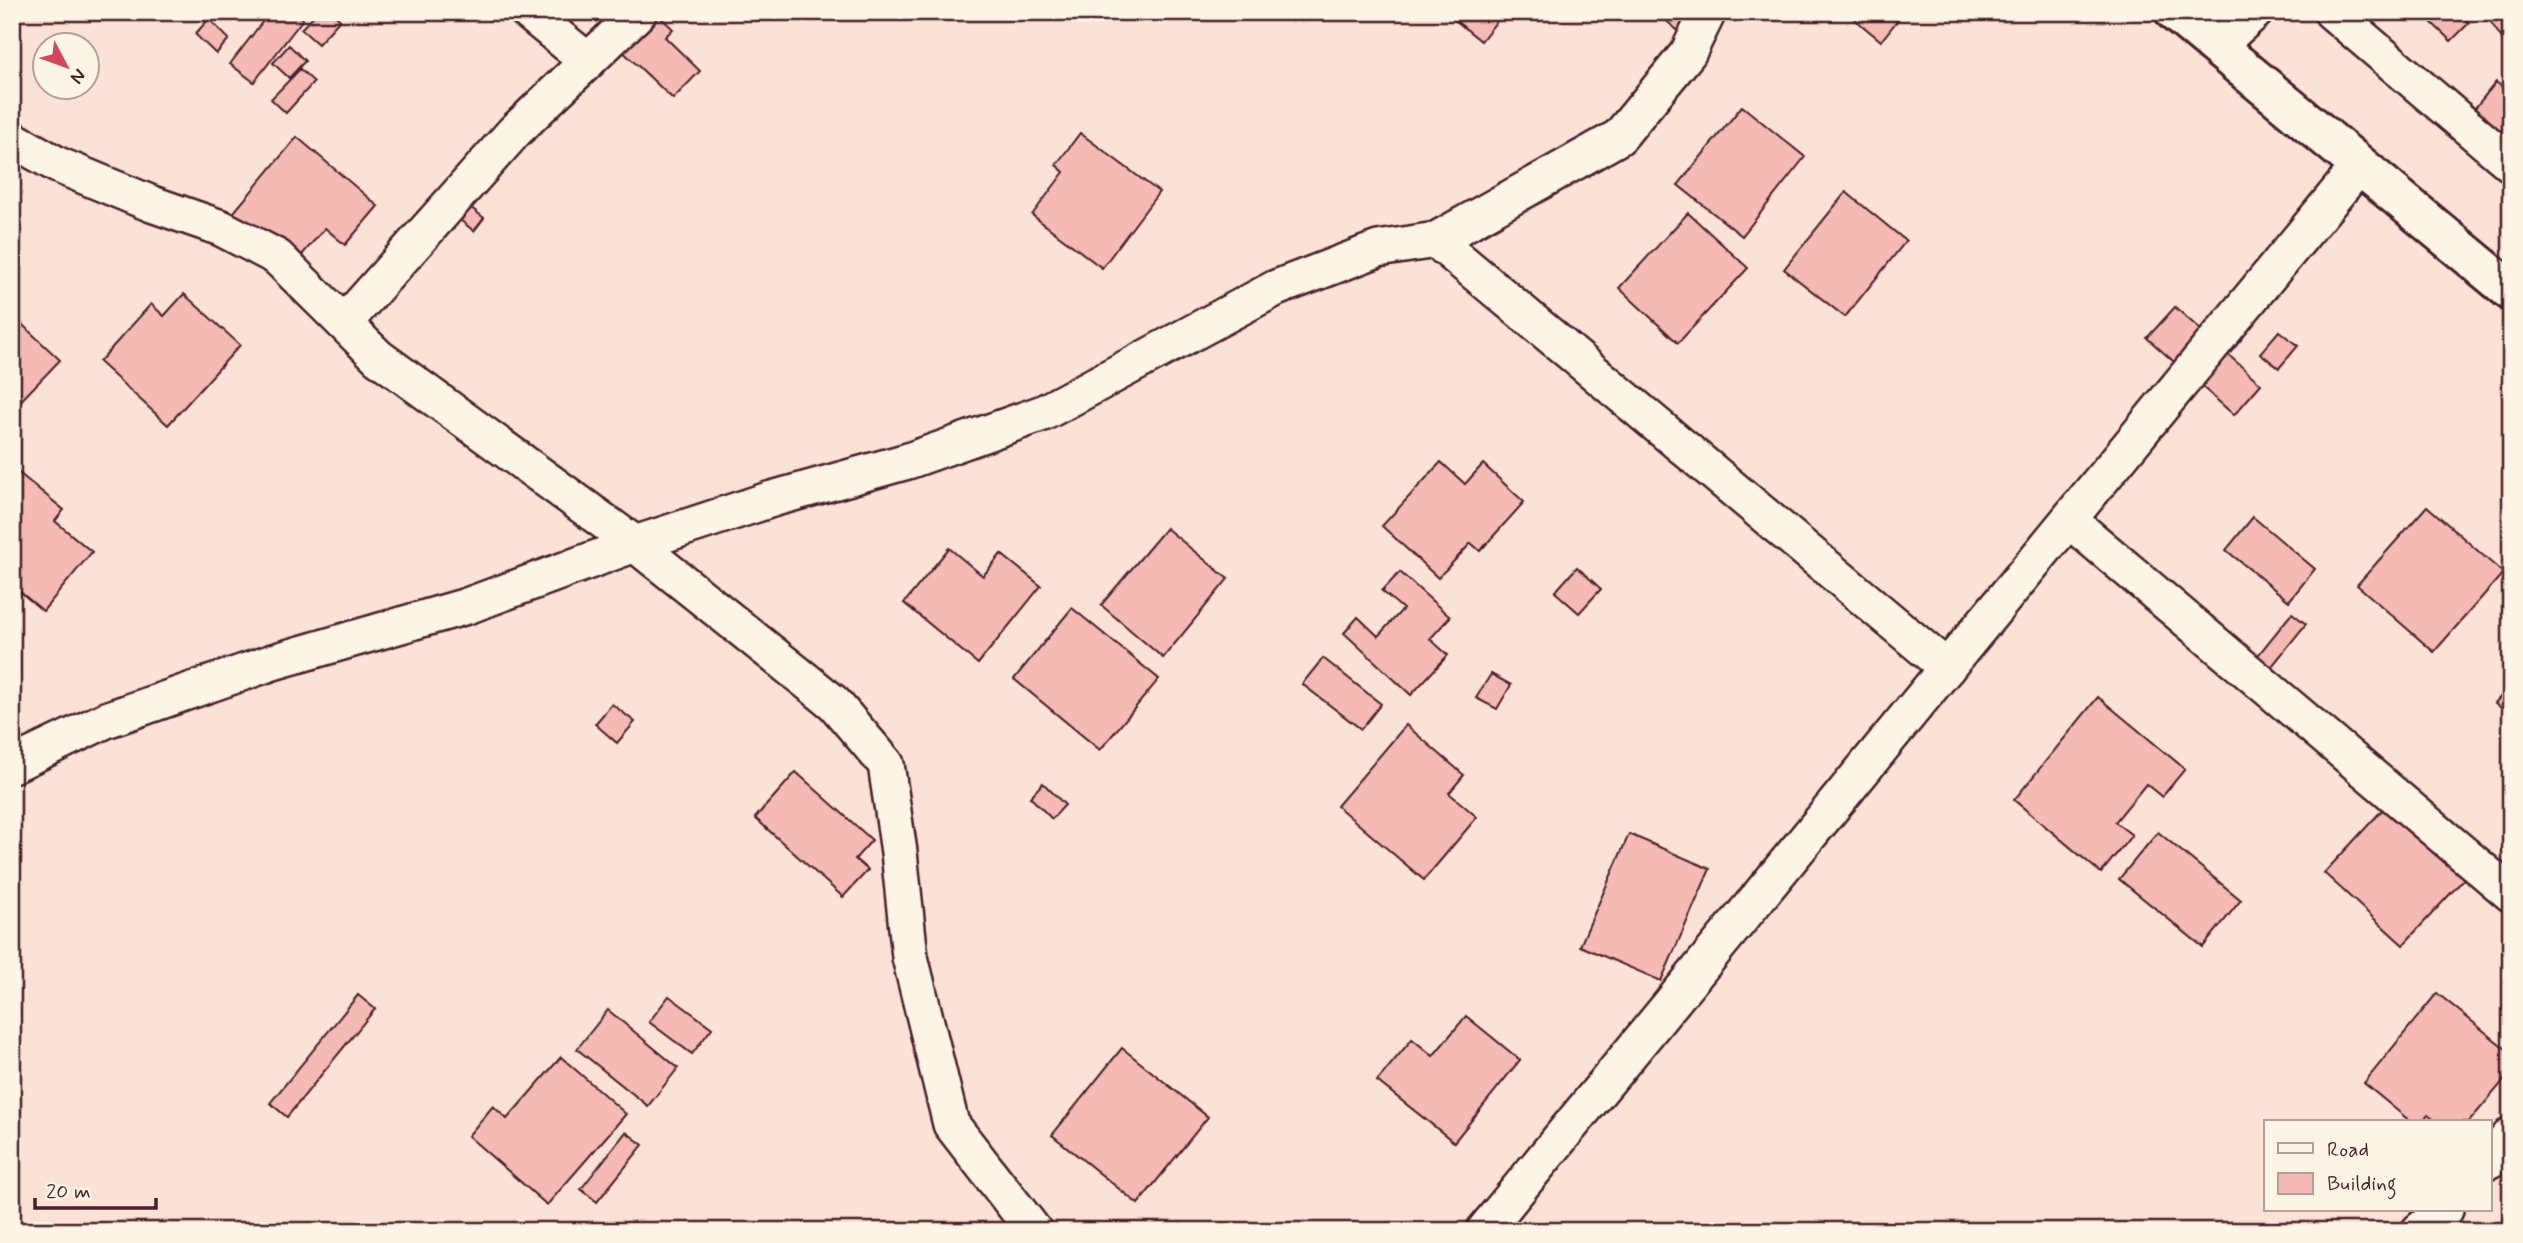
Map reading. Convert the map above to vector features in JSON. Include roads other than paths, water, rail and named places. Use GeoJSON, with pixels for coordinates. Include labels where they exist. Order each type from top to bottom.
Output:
{"type":"FeatureCollection","features":[{"type":"Feature","properties":{"kind":"street"},"geometry":{"type":"LineString","coordinates":[[528,12],[588,61]]}},
{"type":"Feature","properties":{"kind":"street"},"geometry":{"type":"LineString","coordinates":[[344,323],[514,132],[639,12]]}},
{"type":"Feature","properties":{"kind":"street"},"geometry":{"type":"LineString","coordinates":[[12,765],[106,720],[273,662],[467,606],[635,544],[772,499],[908,461],[1043,413],[1276,288],[1378,249],[1436,240],[1619,137],[1688,53],[1708,12]]}},
{"type":"Feature","properties":{"kind":"street"},"geometry":{"type":"LineString","coordinates":[[2175,12],[2511,291]]}},
{"type":"Feature","properties":{"kind":"street"},"geometry":{"type":"LineString","coordinates":[[2217,46],[2255,12]]}},
{"type":"Feature","properties":{"kind":"street"},"geometry":{"type":"LineString","coordinates":[[2332,12],[2511,164]]}},
{"type":"Feature","properties":{"kind":"street"},"geometry":{"type":"LineString","coordinates":[[12,139],[58,165],[152,204],[221,228],[277,257],[378,357],[635,544],[834,704],[886,764],[910,957],[951,1124],[1034,1231]]}},
{"type":"Feature","properties":{"kind":"street"},"geometry":{"type":"LineString","coordinates":[[1484,1231],[2360,165]]}},
{"type":"Feature","properties":{"kind":"street"},"geometry":{"type":"LineString","coordinates":[[1436,240],[1947,668]]}},
{"type":"Feature","properties":{"kind":"street"},"geometry":{"type":"LineString","coordinates":[[2069,520],[2511,894]]}},
{"type":"Feature","properties":{"kind":"street"},"geometry":{"type":"LineString","coordinates":[[2492,1158],[2511,1135]]}},
{"type":"Feature","properties":{"kind":"street"},"geometry":{"type":"LineString","coordinates":[[2419,1231],[2443,1212]]}}]}
